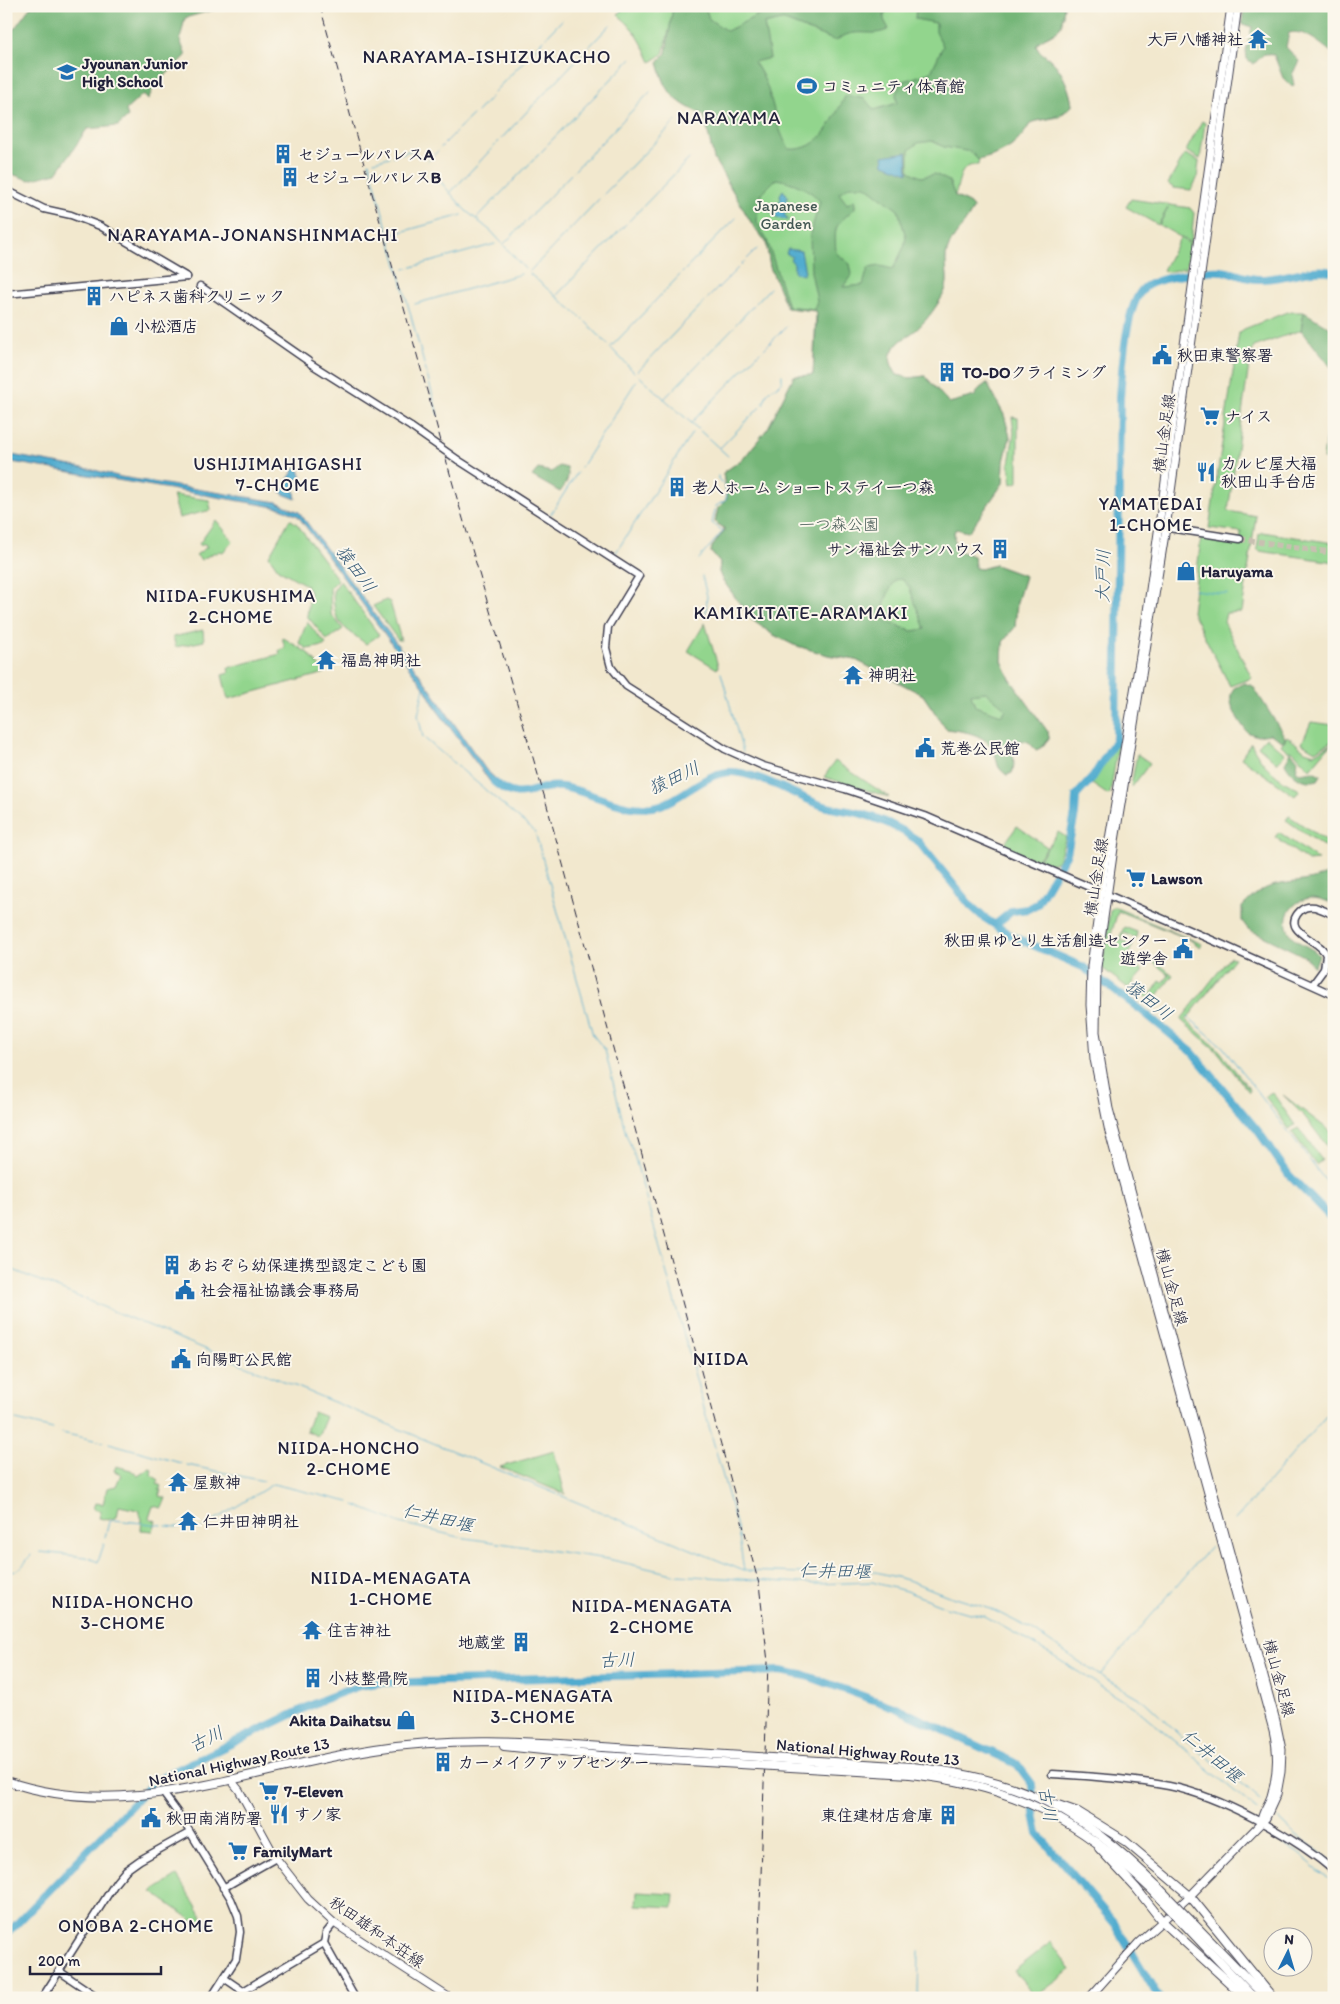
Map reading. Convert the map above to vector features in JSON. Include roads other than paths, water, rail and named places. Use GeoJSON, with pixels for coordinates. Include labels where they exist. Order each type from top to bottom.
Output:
{"type":"FeatureCollection","features":[{"type":"Feature","properties":{"kind":"highway","name":"National Highway Route 13"},"geometry":{"type":"LineString","coordinates":[[6,1781],[58,1794],[104,1798],[134,1797],[231,1780],[319,1758],[376,1748],[443,1742],[529,1741],[911,1770],[963,1781],[1040,1807],[1078,1829],[1155,1888]]}},
{"type":"Feature","properties":{"kind":"highway","name":"National Highway Route 13"},"geometry":{"type":"LineString","coordinates":[[478,1742],[601,1756],[952,1771],[995,1781],[1055,1804],[1108,1839],[1186,1921],[1254,1998]]}},
{"type":"Feature","properties":{"kind":"highway"},"geometry":{"type":"LineString","coordinates":[[1055,1804],[1078,1812],[1125,1841],[1190,1896],[1273,1998]]}},
{"type":"Feature","properties":{"kind":"highway"},"geometry":{"type":"LineString","coordinates":[[1078,1829],[1111,1860],[1162,1921],[1246,1998]]}},
{"type":"Feature","properties":{"kind":"highway","name":"National Highway Route 13"},"geometry":{"type":"LineString","coordinates":[[1186,1921],[1266,1998]]}},
{"type":"Feature","properties":{"kind":"main road","name":"横山金足線"},"geometry":{"type":"LineString","coordinates":[[1089,1998],[1125,1956],[1244,1843],[1260,1822],[1269,1814],[1279,1785],[1282,1759],[1281,1741],[1109,1108],[1096,1032],[1093,982],[1104,894],[1163,528],[1197,279],[1231,6]]}},
{"type":"Feature","properties":{"kind":"main road","name":"横山金足線"},"geometry":{"type":"LineString","coordinates":[[1198,269],[1238,6]]}},
{"type":"Feature","properties":{"kind":"main road","name":"秋田雄和本荘線"},"geometry":{"type":"LineString","coordinates":[[231,1780],[239,1790],[276,1858],[304,1894],[334,1923],[450,1998]]}},
{"type":"Feature","properties":{"kind":"street"},"geometry":{"type":"LineString","coordinates":[[6,190],[44,209],[71,215],[100,226],[187,278],[6,294]]}},
{"type":"Feature","properties":{"kind":"street"},"geometry":{"type":"LineString","coordinates":[[200,286],[310,362],[458,460],[639,576],[615,612],[608,627],[606,639],[611,667],[626,686],[708,739],[747,760],[894,804],[1055,872],[1334,995]]}},
{"type":"Feature","properties":{"kind":"street"},"geometry":{"type":"LineString","coordinates":[[1163,528],[1240,539]]}},
{"type":"Feature","properties":{"kind":"street"},"geometry":{"type":"LineString","coordinates":[[1312,984],[1323,971],[1326,955],[1319,944],[1299,932],[1295,925],[1296,917],[1302,909],[1311,907],[1334,915]]}},
{"type":"Feature","properties":{"kind":"street"},"geometry":{"type":"LineString","coordinates":[[1052,1774],[1122,1779],[1171,1786],[1218,1802],[1260,1822],[1299,1846],[1334,1871]]}},
{"type":"Feature","properties":{"kind":"street"},"geometry":{"type":"LineString","coordinates":[[163,1793],[182,1818],[189,1833],[231,1899],[238,1916],[240,1932],[236,1959],[211,1998]]}},
{"type":"Feature","properties":{"kind":"street"},"geometry":{"type":"LineString","coordinates":[[42,1998],[116,1882],[126,1870],[189,1833]]}},
{"type":"Feature","properties":{"kind":"street"},"geometry":{"type":"LineString","coordinates":[[223,1888],[276,1858]]}},
{"type":"Feature","properties":{"kind":"street"},"geometry":{"type":"LineString","coordinates":[[334,1923],[326,1933],[324,1944],[355,1998]]}},
{"type":"Feature","properties":{"kind":"street"},"geometry":{"type":"LineString","coordinates":[[224,1978],[244,1991],[324,1944]]}},
{"type":"Feature","properties":{"kind":"street"},"geometry":{"type":"LineString","coordinates":[[59,1971],[99,1998]]}},
{"type":"Feature","properties":{"kind":"water"},"geometry":{"type":"Polygon","coordinates":[[[907,152],[908,173],[884,164],[883,156],[907,152]]]}},
{"type":"Feature","properties":{"kind":"water"},"geometry":{"type":"Polygon","coordinates":[[[783,190],[788,197],[786,200],[788,209],[784,214],[788,220],[776,218],[775,211],[770,212],[769,209],[781,201],[780,195],[783,190]]]}},
{"type":"Feature","properties":{"kind":"water"},"geometry":{"type":"Polygon","coordinates":[[[788,249],[801,251],[805,272],[803,275],[794,272],[794,264],[790,259],[792,257],[786,253],[788,249]]]}},
{"type":"Feature","properties":{"kind":"water"},"geometry":{"type":"Polygon","coordinates":[[[6,454],[94,470],[121,477],[277,502],[299,512],[431,690],[486,770],[508,790],[491,783],[437,710],[425,689],[298,516],[281,508],[6,461],[6,454]]]}},
{"type":"Feature","properties":{"kind":"water"},"geometry":{"type":"Polygon","coordinates":[[[296,467],[298,467],[302,478],[293,481],[296,499],[280,491],[296,467]]]}},
{"type":"Feature","properties":{"kind":"waterway"},"geometry":{"type":"LineString","coordinates":[[620,11],[624,6]]}},
{"type":"Feature","properties":{"kind":"waterway"},"geometry":{"type":"LineString","coordinates":[[546,37],[562,20]]}},
{"type":"Feature","properties":{"kind":"waterway"},"geometry":{"type":"LineString","coordinates":[[520,119],[610,25]]}},
{"type":"Feature","properties":{"kind":"waterway"},"geometry":{"type":"LineString","coordinates":[[529,56],[543,40]]}},
{"type":"Feature","properties":{"kind":"waterway"},"geometry":{"type":"LineString","coordinates":[[548,144],[633,57]]}},
{"type":"Feature","properties":{"kind":"waterway"},"geometry":{"type":"LineString","coordinates":[[493,93],[526,59]]}},
{"type":"Feature","properties":{"kind":"waterway"},"geometry":{"type":"LineString","coordinates":[[575,170],[650,92]]}},
{"type":"Feature","properties":{"kind":"waterway"},"geometry":{"type":"LineString","coordinates":[[477,112],[491,97]]}},
{"type":"Feature","properties":{"kind":"waterway"},"geometry":{"type":"LineString","coordinates":[[458,129],[473,115]]}},
{"type":"Feature","properties":{"kind":"waterway"},"geometry":{"type":"LineString","coordinates":[[450,193],[518,121]]}},
{"type":"Feature","properties":{"kind":"waterway"},"geometry":{"type":"LineString","coordinates":[[603,195],[676,121]]}},
{"type":"Feature","properties":{"kind":"waterway"},"geometry":{"type":"LineString","coordinates":[[441,147],[456,132]]}},
{"type":"Feature","properties":{"kind":"waterway"},"geometry":{"type":"LineString","coordinates":[[477,218],[546,147]]}},
{"type":"Feature","properties":{"kind":"waterway"},"geometry":{"type":"LineString","coordinates":[[393,156],[415,149]]}},
{"type":"Feature","properties":{"kind":"waterway"},"geometry":{"type":"LineString","coordinates":[[428,161],[438,151]]}},
{"type":"Feature","properties":{"kind":"waterway"},"geometry":{"type":"LineString","coordinates":[[374,161],[389,157]]}},
{"type":"Feature","properties":{"kind":"waterway"},"geometry":{"type":"LineString","coordinates":[[629,221],[689,159]]}},
{"type":"Feature","properties":{"kind":"waterway"},"geometry":{"type":"LineString","coordinates":[[369,162],[438,415]]}},
{"type":"Feature","properties":{"kind":"waterway"},"geometry":{"type":"LineString","coordinates":[[504,244],[573,172]]}},
{"type":"Feature","properties":{"kind":"waterway"},"geometry":{"type":"LineString","coordinates":[[440,181],[465,210],[492,232],[525,269]]}},
{"type":"Feature","properties":{"kind":"waterway"},"geometry":{"type":"LineString","coordinates":[[530,271],[599,199]]}},
{"type":"Feature","properties":{"kind":"waterway"},"geometry":{"type":"LineString","coordinates":[[390,235],[462,215]]}},
{"type":"Feature","properties":{"kind":"waterway"},"geometry":{"type":"LineString","coordinates":[[682,273],[736,218]]}},
{"type":"Feature","properties":{"kind":"waterway"},"geometry":{"type":"LineString","coordinates":[[556,296],[626,224]]}},
{"type":"Feature","properties":{"kind":"waterway"},"geometry":{"type":"LineString","coordinates":[[405,269],[495,244]]}},
{"type":"Feature","properties":{"kind":"waterway"},"geometry":{"type":"LineString","coordinates":[[708,298],[757,249]]}},
{"type":"Feature","properties":{"kind":"waterway","name":"大戸川"},"geometry":{"type":"LineString","coordinates":[[996,924],[1012,911],[1028,909],[1037,904],[1067,853],[1075,814],[1076,796],[1093,777],[1116,739],[1120,398],[1129,323],[1138,297],[1144,288],[1150,284],[1181,275],[1204,272],[1221,271],[1258,279],[1315,271],[1334,272]]}},
{"type":"Feature","properties":{"kind":"waterway"},"geometry":{"type":"LineString","coordinates":[[415,304],[521,274]]}},
{"type":"Feature","properties":{"kind":"waterway"},"geometry":{"type":"LineString","coordinates":[[530,274],[583,319]]}},
{"type":"Feature","properties":{"kind":"waterway"},"geometry":{"type":"LineString","coordinates":[[610,348],[680,275]]}},
{"type":"Feature","properties":{"kind":"waterway"},"geometry":{"type":"LineString","coordinates":[[736,324],[770,288]]}},
{"type":"Feature","properties":{"kind":"waterway"},"geometry":{"type":"LineString","coordinates":[[637,372],[706,300]]}},
{"type":"Feature","properties":{"kind":"waterway"},"geometry":{"type":"LineString","coordinates":[[586,322],[634,372]]}},
{"type":"Feature","properties":{"kind":"waterway"},"geometry":{"type":"LineString","coordinates":[[664,399],[734,327]]}},
{"type":"Feature","properties":{"kind":"waterway"},"geometry":{"type":"LineString","coordinates":[[763,350],[786,327]]}},
{"type":"Feature","properties":{"kind":"waterway"},"geometry":{"type":"LineString","coordinates":[[691,423],[760,352]]}},
{"type":"Feature","properties":{"kind":"waterway"},"geometry":{"type":"LineString","coordinates":[[719,449],[763,404],[768,392],[782,382],[782,375]]}},
{"type":"Feature","properties":{"kind":"waterway"},"geometry":{"type":"LineString","coordinates":[[639,376],[728,456]]}},
{"type":"Feature","properties":{"kind":"waterway"},"geometry":{"type":"LineString","coordinates":[[581,467],[637,380]]}},
{"type":"Feature","properties":{"kind":"waterway"},"geometry":{"type":"LineString","coordinates":[[615,554],[692,433]]}},
{"type":"Feature","properties":{"kind":"waterway"},"geometry":{"type":"LineString","coordinates":[[551,514],[577,473]]}},
{"type":"Feature","properties":{"kind":"waterway"},"geometry":{"type":"LineString","coordinates":[[699,559],[723,531],[712,523],[716,506],[726,500],[725,485],[718,479],[718,476]]}},
{"type":"Feature","properties":{"kind":"waterway"},"geometry":{"type":"LineString","coordinates":[[702,576],[707,596],[706,613]]}},
{"type":"Feature","properties":{"kind":"waterway"},"geometry":{"type":"LineString","coordinates":[[1194,590],[1227,594]]}},
{"type":"Feature","properties":{"kind":"waterway"},"geometry":{"type":"LineString","coordinates":[[721,673],[743,752]]}},
{"type":"Feature","properties":{"kind":"waterway"},"geometry":{"type":"LineString","coordinates":[[424,687],[418,715],[423,737],[535,832],[593,1035],[605,1050],[626,1134],[633,1151],[738,1531],[744,1570]]}},
{"type":"Feature","properties":{"kind":"waterway","name":"猿田川"},"geometry":{"type":"LineString","coordinates":[[494,782],[513,793],[521,794],[543,788],[562,787],[611,802],[636,808],[649,808],[670,801],[711,777],[729,772],[738,772],[774,784],[818,804],[867,815],[896,828],[917,840],[970,905],[983,917],[1012,936],[1083,967],[1141,1010],[1192,1052],[1258,1131],[1289,1175],[1334,1221]]}},
{"type":"Feature","properties":{"kind":"waterway"},"geometry":{"type":"LineString","coordinates":[[1188,1017],[1223,1047],[1334,1192]]}},
{"type":"Feature","properties":{"kind":"waterway"},"geometry":{"type":"LineString","coordinates":[[6,1267],[744,1571],[831,1574],[868,1570],[908,1580],[946,1595],[991,1609],[1031,1629],[1099,1675],[1144,1701],[1189,1743],[1262,1801]]}},
{"type":"Feature","properties":{"kind":"waterway"},"geometry":{"type":"LineString","coordinates":[[1235,1520],[1334,1407]]}},
{"type":"Feature","properties":{"kind":"waterway"},"geometry":{"type":"LineString","coordinates":[[16,1420],[53,1429]]}},
{"type":"Feature","properties":{"kind":"waterway"},"geometry":{"type":"LineString","coordinates":[[62,1433],[103,1442]]}},
{"type":"Feature","properties":{"kind":"waterway"},"geometry":{"type":"LineString","coordinates":[[109,1443],[181,1463]]}},
{"type":"Feature","properties":{"kind":"waterway"},"geometry":{"type":"LineString","coordinates":[[187,1465],[264,1481]]}},
{"type":"Feature","properties":{"kind":"waterway","name":"仁井田堰"},"geometry":{"type":"LineString","coordinates":[[166,1526],[200,1529],[273,1484],[349,1502]]}},
{"type":"Feature","properties":{"kind":"waterway","name":"仁井田堰"},"geometry":{"type":"LineString","coordinates":[[354,1505],[400,1523],[459,1537],[608,1559],[677,1575],[817,1584],[872,1582],[906,1591],[949,1608],[984,1616],[1034,1644],[1137,1709],[1257,1810]]}},
{"type":"Feature","properties":{"kind":"waterway","name":"仁井田堰"},"geometry":{"type":"LineString","coordinates":[[105,1537],[109,1522],[114,1520],[161,1525]]}},
{"type":"Feature","properties":{"kind":"waterway","name":"仁井田堰"},"geometry":{"type":"LineString","coordinates":[[40,1552],[86,1557],[98,1562],[104,1544]]}},
{"type":"Feature","properties":{"kind":"waterway"},"geometry":{"type":"LineString","coordinates":[[1100,1675],[1211,1546]]}},
{"type":"Feature","properties":{"kind":"waterway","name":"仁井田堰"},"geometry":{"type":"LineString","coordinates":[[6,1571],[18,1570],[31,1555]]}},
{"type":"Feature","properties":{"kind":"waterway","name":"古川"},"geometry":{"type":"LineString","coordinates":[[6,1935],[150,1786],[164,1776],[322,1700],[359,1686],[378,1683],[780,1671],[807,1676],[896,1708],[1017,1764],[1032,1784],[1034,1814],[1038,1834],[1115,1924],[1159,1998]]}},
{"type":"Feature","properties":{"kind":"waterway"},"geometry":{"type":"LineString","coordinates":[[1277,1817],[1294,1833],[1334,1863]]}},
{"type":"Feature","properties":{"kind":"waterway"},"geometry":{"type":"LineString","coordinates":[[1269,1835],[1298,1853],[1334,1883]]}},
{"type":"Feature","properties":{"kind":"waterway"},"geometry":{"type":"LineString","coordinates":[[918,1998],[919,1951]]}},
{"type":"Feature","properties":{"kind":"tunnel"},"geometry":{"type":"LineString","coordinates":[[1240,539],[1334,553]]}},
{"type":"Feature","properties":{"kind":"railway"},"geometry":{"type":"LineString","coordinates":[[320,6],[454,488],[546,802],[759,1584],[768,1662],[757,1998]]}},
{"type":"Feature","properties":{"kind":"place","name":"大戸八幡神社"},"geometry":{"type":"Point","coordinates":[1258,39]}},
{"type":"Feature","properties":{"kind":"place","name":"Jyounan Junior High School"},"geometry":{"type":"Point","coordinates":[67,72]}},
{"type":"Feature","properties":{"kind":"place","name":"コミュニティ体育館"},"geometry":{"type":"Point","coordinates":[807,86]}},
{"type":"Feature","properties":{"kind":"place","name":"セジュールパレスA"},"geometry":{"type":"Point","coordinates":[283,154]}},
{"type":"Feature","properties":{"kind":"place","name":"セジュールパレスB"},"geometry":{"type":"Point","coordinates":[290,177]}},
{"type":"Feature","properties":{"kind":"place","name":"ハピネス歯科クリニック"},"geometry":{"type":"Point","coordinates":[94,296]}},
{"type":"Feature","properties":{"kind":"place","name":"小松酒店"},"geometry":{"type":"Point","coordinates":[119,326]}},
{"type":"Feature","properties":{"kind":"place","name":"秋田東警察署"},"geometry":{"type":"Point","coordinates":[1162,355]}},
{"type":"Feature","properties":{"kind":"place","name":"TO-DOクライミング"},"geometry":{"type":"Point","coordinates":[947,372]}},
{"type":"Feature","properties":{"kind":"place","name":"ナイス"},"geometry":{"type":"Point","coordinates":[1210,416]}},
{"type":"Feature","properties":{"kind":"place","name":"カルビ屋大福 秋田山手台店"},"geometry":{"type":"Point","coordinates":[1206,472]}},
{"type":"Feature","properties":{"kind":"place","name":"老人ホーム ショートステイ一つ森"},"geometry":{"type":"Point","coordinates":[677,487]}},
{"type":"Feature","properties":{"kind":"place","name":"サン福祉会サンハウス"},"geometry":{"type":"Point","coordinates":[1000,549]}},
{"type":"Feature","properties":{"kind":"place","name":"Haruyama"},"geometry":{"type":"Point","coordinates":[1186,571]}},
{"type":"Feature","properties":{"kind":"place","name":"福島神明社"},"geometry":{"type":"Point","coordinates":[326,660]}},
{"type":"Feature","properties":{"kind":"place","name":"神明社"},"geometry":{"type":"Point","coordinates":[853,675]}},
{"type":"Feature","properties":{"kind":"place","name":"荒巻公民館"},"geometry":{"type":"Point","coordinates":[925,748]}},
{"type":"Feature","properties":{"kind":"place","name":"Lawson"},"geometry":{"type":"Point","coordinates":[1136,878]}},
{"type":"Feature","properties":{"kind":"place","name":"秋田県ゆとり生活創造センター 遊学舎"},"geometry":{"type":"Point","coordinates":[1183,949]}},
{"type":"Feature","properties":{"kind":"place","name":"あおぞら幼保連携型認定こども園"},"geometry":{"type":"Point","coordinates":[172,1265]}},
{"type":"Feature","properties":{"kind":"place","name":"社会福祉協議会事務局"},"geometry":{"type":"Point","coordinates":[185,1290]}},
{"type":"Feature","properties":{"kind":"place","name":"向陽町公民館"},"geometry":{"type":"Point","coordinates":[181,1359]}},
{"type":"Feature","properties":{"kind":"place","name":"屋敷神"},"geometry":{"type":"Point","coordinates":[178,1482]}},
{"type":"Feature","properties":{"kind":"place","name":"仁井田神明社"},"geometry":{"type":"Point","coordinates":[188,1521]}},
{"type":"Feature","properties":{"kind":"place","name":"住吉神社"},"geometry":{"type":"Point","coordinates":[312,1630]}},
{"type":"Feature","properties":{"kind":"place","name":"地蔵堂"},"geometry":{"type":"Point","coordinates":[521,1642]}},
{"type":"Feature","properties":{"kind":"place","name":"小枝整骨院"},"geometry":{"type":"Point","coordinates":[313,1678]}},
{"type":"Feature","properties":{"kind":"place","name":"Akita Daihatsu"},"geometry":{"type":"Point","coordinates":[406,1720]}},
{"type":"Feature","properties":{"kind":"place","name":"カーメイクアップセンター"},"geometry":{"type":"Point","coordinates":[443,1762]}},
{"type":"Feature","properties":{"kind":"place","name":"7-Eleven"},"geometry":{"type":"Point","coordinates":[269,1791]}},
{"type":"Feature","properties":{"kind":"place","name":"すノ家"},"geometry":{"type":"Point","coordinates":[279,1814]}},
{"type":"Feature","properties":{"kind":"place","name":"東住建材店倉庫"},"geometry":{"type":"Point","coordinates":[948,1815]}},
{"type":"Feature","properties":{"kind":"place","name":"秋田南消防署"},"geometry":{"type":"Point","coordinates":[151,1818]}},
{"type":"Feature","properties":{"kind":"place","name":"FamilyMart"},"geometry":{"type":"Point","coordinates":[238,1851]}},
{"type":"Feature","properties":{"kind":"district","name":"NARAYAMA-ISHIZUKACHO"},"geometry":{"type":"Point","coordinates":[487,56]}},
{"type":"Feature","properties":{"kind":"district","name":"NARAYAMA"},"geometry":{"type":"Point","coordinates":[729,117]}},
{"type":"Feature","properties":{"kind":"district","name":"NARAYAMA-JONANSHINMACHI"},"geometry":{"type":"Point","coordinates":[253,234]}},
{"type":"Feature","properties":{"kind":"district","name":"USHIJIMAHIGASHI 7-CHOME"},"geometry":{"type":"Point","coordinates":[278,474]}},
{"type":"Feature","properties":{"kind":"district","name":"YAMATEDAI 1-CHOME"},"geometry":{"type":"Point","coordinates":[1151,514]}},
{"type":"Feature","properties":{"kind":"district","name":"NIIDA-FUKUSHIMA 2-CHOME"},"geometry":{"type":"Point","coordinates":[231,606]}},
{"type":"Feature","properties":{"kind":"district","name":"KAMIKITATE-ARAMAKI"},"geometry":{"type":"Point","coordinates":[801,612]}},
{"type":"Feature","properties":{"kind":"district","name":"NIIDA"},"geometry":{"type":"Point","coordinates":[721,1358]}},
{"type":"Feature","properties":{"kind":"district","name":"NIIDA-HONCHO 2-CHOME"},"geometry":{"type":"Point","coordinates":[349,1458]}},
{"type":"Feature","properties":{"kind":"district","name":"NIIDA-MENAGATA 1-CHOME"},"geometry":{"type":"Point","coordinates":[391,1588]}},
{"type":"Feature","properties":{"kind":"district","name":"NIIDA-HONCHO 3-CHOME"},"geometry":{"type":"Point","coordinates":[123,1612]}},
{"type":"Feature","properties":{"kind":"district","name":"NIIDA-MENAGATA 2-CHOME"},"geometry":{"type":"Point","coordinates":[652,1616]}},
{"type":"Feature","properties":{"kind":"district","name":"NIIDA-MENAGATA 3-CHOME"},"geometry":{"type":"Point","coordinates":[533,1706]}},
{"type":"Feature","properties":{"kind":"district","name":"ONOBA 2-CHOME"},"geometry":{"type":"Point","coordinates":[136,1926]}},
{"type":"Feature","properties":{"kind":"park label","name":"Japanese Garden"},"geometry":{"type":"Point","coordinates":[786,214]}},
{"type":"Feature","properties":{"kind":"park label","name":"一つ森公園"},"geometry":{"type":"Point","coordinates":[839,524]}}]}
